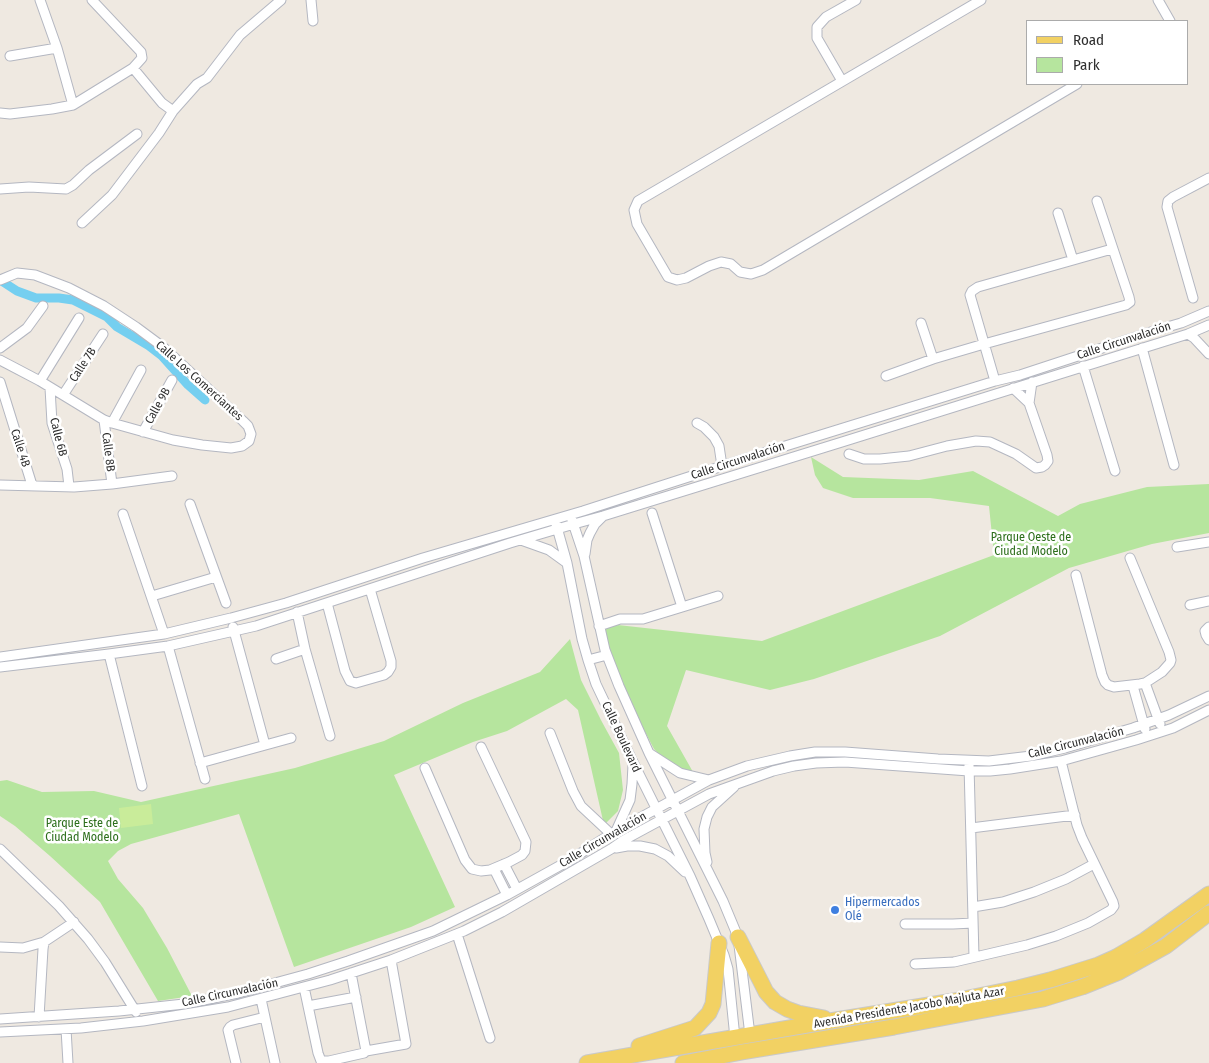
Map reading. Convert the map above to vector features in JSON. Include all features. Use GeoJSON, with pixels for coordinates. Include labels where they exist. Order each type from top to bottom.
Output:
{"type":"FeatureCollection","features":[{"type":"Feature","properties":{"kind":"main road","name":"Avenida Presidente Jacobo Majluta Azar"},"geometry":{"type":"LineString","coordinates":[[594,1062],[954,1001],[1050,980],[1080,971],[1116,956],[1146,940],[1209,894]]}},
{"type":"Feature","properties":{"kind":"main road","name":"Avenida Presidente Jacobo Majluta Azar"},"geometry":{"type":"LineString","coordinates":[[683,1063],[743,1057],[1029,1002],[1074,990],[1143,960],[1166,946],[1209,913]]}},
{"type":"Feature","properties":{"kind":"main road"},"geometry":{"type":"LineString","coordinates":[[738,937],[766,992],[775,1002],[798,1013],[836,1020]]}},
{"type":"Feature","properties":{"kind":"main road"},"geometry":{"type":"LineString","coordinates":[[594,1062],[695,1028],[710,1013],[713,1004],[719,943]]}},
{"type":"Feature","properties":{"kind":"street"},"geometry":{"type":"LineString","coordinates":[[40,0],[57,48],[72,105]]}},
{"type":"Feature","properties":{"kind":"street"},"geometry":{"type":"LineString","coordinates":[[0,114],[72,105],[133,68],[142,58],[140,52],[92,0]]}},
{"type":"Feature","properties":{"kind":"street"},"geometry":{"type":"LineString","coordinates":[[82,223],[112,195],[159,133],[172,111],[197,84],[206,78],[240,35],[281,0]]}},
{"type":"Feature","properties":{"kind":"street"},"geometry":{"type":"LineString","coordinates":[[311,0],[313,21]]}},
{"type":"Feature","properties":{"kind":"street"},"geometry":{"type":"LineString","coordinates":[[842,81],[817,38],[817,27],[826,18],[856,0]]}},
{"type":"Feature","properties":{"kind":"street"},"geometry":{"type":"LineString","coordinates":[[981,0],[638,201],[634,210],[637,224],[668,277],[677,280],[686,278],[721,262],[731,264],[740,272],[751,274],[763,270],[1075,85]]}},
{"type":"Feature","properties":{"kind":"street"},"geometry":{"type":"LineString","coordinates":[[1158,0],[1169,20]]}},
{"type":"Feature","properties":{"kind":"street"},"geometry":{"type":"LineString","coordinates":[[10,56],[57,48]]}},
{"type":"Feature","properties":{"kind":"street"},"geometry":{"type":"LineString","coordinates":[[133,68],[162,103],[172,111]]}},
{"type":"Feature","properties":{"kind":"street"},"geometry":{"type":"LineString","coordinates":[[0,188],[66,188],[73,185],[89,170],[137,134]]}},
{"type":"Feature","properties":{"kind":"street"},"geometry":{"type":"LineString","coordinates":[[1193,298],[1167,207],[1168,201],[1173,197],[1209,178]]}},
{"type":"Feature","properties":{"kind":"street"},"geometry":{"type":"LineString","coordinates":[[886,376],[933,359],[1126,305],[1130,302],[1097,201]]}},
{"type":"Feature","properties":{"kind":"street"},"geometry":{"type":"LineString","coordinates":[[1058,213],[1073,260]]}},
{"type":"Feature","properties":{"kind":"street"},"geometry":{"type":"LineString","coordinates":[[996,381],[970,296],[972,291],[978,287],[1112,249]]}},
{"type":"Feature","properties":{"kind":"street","name":"Calle Los Comerciantes"},"geometry":{"type":"LineString","coordinates":[[0,360],[108,421],[173,440],[202,445],[231,448],[242,446],[249,442],[251,434],[248,426],[243,421],[189,370],[150,337],[120,316],[69,288],[35,275],[17,274],[2,279]]}},
{"type":"Feature","properties":{"kind":"street"},"geometry":{"type":"LineString","coordinates":[[0,348],[27,328],[43,306]]}},
{"type":"Feature","properties":{"kind":"street","name":"Calle Circunvalación"},"geometry":{"type":"LineString","coordinates":[[0,667],[168,646],[256,626],[557,529],[572,519],[722,466],[1020,375],[1181,323],[1209,311]]}},
{"type":"Feature","properties":{"kind":"street"},"geometry":{"type":"LineString","coordinates":[[40,381],[79,318]]}},
{"type":"Feature","properties":{"kind":"street"},"geometry":{"type":"LineString","coordinates":[[921,324],[933,359]]}},
{"type":"Feature","properties":{"kind":"street","name":"Calle Circunvalación"},"geometry":{"type":"LineString","coordinates":[[0,657],[164,634],[286,603],[423,558],[555,519],[603,516],[1188,334],[1209,325]]}},
{"type":"Feature","properties":{"kind":"street","name":"Calle 7B"},"geometry":{"type":"LineString","coordinates":[[64,395],[102,334]]}},
{"type":"Feature","properties":{"kind":"street"},"geometry":{"type":"LineString","coordinates":[[1188,334],[1209,354]]}},
{"type":"Feature","properties":{"kind":"street"},"geometry":{"type":"LineString","coordinates":[[1142,348],[1174,465]]}},
{"type":"Feature","properties":{"kind":"street"},"geometry":{"type":"LineString","coordinates":[[1084,366],[1115,472]]}},
{"type":"Feature","properties":{"kind":"street","name":"Calle 8B"},"geometry":{"type":"LineString","coordinates":[[112,484],[108,421],[141,370]]}},
{"type":"Feature","properties":{"kind":"street"},"geometry":{"type":"LineString","coordinates":[[849,454],[864,459],[880,459],[909,456],[976,441],[990,442],[1016,454],[1036,468],[1042,467],[1048,461],[1047,455],[1029,403],[1027,384],[1020,375]]}},
{"type":"Feature","properties":{"kind":"street","name":"Calle 9B"},"geometry":{"type":"LineString","coordinates":[[143,432],[172,380]]}},
{"type":"Feature","properties":{"kind":"street","name":"Calle 4B"},"geometry":{"type":"LineString","coordinates":[[0,382],[32,485]]}},
{"type":"Feature","properties":{"kind":"street","name":"Calle 6B"},"geometry":{"type":"LineString","coordinates":[[50,388],[52,423],[67,469],[68,486]]}},
{"type":"Feature","properties":{"kind":"street"},"geometry":{"type":"LineString","coordinates":[[1013,388],[1029,403]]}},
{"type":"Feature","properties":{"kind":"street"},"geometry":{"type":"LineString","coordinates":[[697,423],[714,437],[719,446],[722,466]]}},
{"type":"Feature","properties":{"kind":"street"},"geometry":{"type":"LineString","coordinates":[[0,485],[74,487],[172,476]]}},
{"type":"Feature","properties":{"kind":"street"},"geometry":{"type":"LineString","coordinates":[[190,504],[226,603]]}},
{"type":"Feature","properties":{"kind":"street"},"geometry":{"type":"LineString","coordinates":[[652,513],[682,607]]}},
{"type":"Feature","properties":{"kind":"street"},"geometry":{"type":"LineString","coordinates":[[124,514],[164,634]]}},
{"type":"Feature","properties":{"kind":"street"},"geometry":{"type":"LineString","coordinates":[[584,556],[590,533],[603,516]]}},
{"type":"Feature","properties":{"kind":"street","name":"Calle Boulevard"},"geometry":{"type":"LineString","coordinates":[[555,519],[567,563],[588,660],[596,684],[690,876],[719,943],[728,969],[742,1036]]}},
{"type":"Feature","properties":{"kind":"street","name":"Calle Boulevard"},"geometry":{"type":"LineString","coordinates":[[572,519],[584,556],[607,655],[619,686],[648,752],[730,915],[738,937],[742,1036]]}},
{"type":"Feature","properties":{"kind":"street"},"geometry":{"type":"LineString","coordinates":[[521,540],[548,550],[567,563]]}},
{"type":"Feature","properties":{"kind":"street"},"geometry":{"type":"LineString","coordinates":[[1177,547],[1209,542]]}},
{"type":"Feature","properties":{"kind":"street"},"geometry":{"type":"LineString","coordinates":[[1076,575],[1105,682],[1114,687],[1145,683],[1162,672],[1171,660],[1130,558]]}},
{"type":"Feature","properties":{"kind":"street"},"geometry":{"type":"LineString","coordinates":[[152,596],[216,577]]}},
{"type":"Feature","properties":{"kind":"street"},"geometry":{"type":"LineString","coordinates":[[327,603],[345,671],[350,681],[356,683],[384,675],[391,668],[391,661],[370,589]]}},
{"type":"Feature","properties":{"kind":"street"},"geometry":{"type":"LineString","coordinates":[[599,626],[620,619],[643,619],[718,596]]}},
{"type":"Feature","properties":{"kind":"street"},"geometry":{"type":"LineString","coordinates":[[1190,605],[1209,601]]}},
{"type":"Feature","properties":{"kind":"street"},"geometry":{"type":"LineString","coordinates":[[297,612],[305,649],[330,736]]}},
{"type":"Feature","properties":{"kind":"street"},"geometry":{"type":"LineString","coordinates":[[231,618],[265,745]]}},
{"type":"Feature","properties":{"kind":"street"},"geometry":{"type":"LineString","coordinates":[[1209,627],[1205,631],[1209,640]]}},
{"type":"Feature","properties":{"kind":"street"},"geometry":{"type":"LineString","coordinates":[[168,646],[205,779]]}},
{"type":"Feature","properties":{"kind":"street"},"geometry":{"type":"LineString","coordinates":[[276,659],[305,649]]}},
{"type":"Feature","properties":{"kind":"street"},"geometry":{"type":"LineString","coordinates":[[109,654],[142,786]]}},
{"type":"Feature","properties":{"kind":"street"},"geometry":{"type":"LineString","coordinates":[[588,660],[607,655]]}},
{"type":"Feature","properties":{"kind":"street"},"geometry":{"type":"LineString","coordinates":[[1145,683],[1162,732]]}},
{"type":"Feature","properties":{"kind":"street"},"geometry":{"type":"LineString","coordinates":[[1132,686],[1148,737]]}},
{"type":"Feature","properties":{"kind":"street","name":"Calle Circunvalación"},"geometry":{"type":"LineString","coordinates":[[0,1019],[119,1012],[184,1004],[238,994],[348,961],[434,931],[531,882],[570,860],[613,832],[709,780],[747,766],[815,752],[845,752],[989,761],[1009,759],[1048,753],[1112,735],[1158,720],[1209,696]]}},
{"type":"Feature","properties":{"kind":"street","name":"Calle Circunvalación"},"geometry":{"type":"LineString","coordinates":[[0,1032],[66,1029],[143,1021],[228,1007],[304,988],[391,960],[457,934],[494,916],[624,840],[709,794],[739,782],[794,766],[845,762],[990,772],[1061,761],[1148,737],[1209,710]]}},
{"type":"Feature","properties":{"kind":"street"},"geometry":{"type":"LineString","coordinates":[[550,733],[573,791],[581,806],[613,832],[630,800],[633,762]]}},
{"type":"Feature","properties":{"kind":"street"},"geometry":{"type":"LineString","coordinates":[[200,762],[291,738]]}},
{"type":"Feature","properties":{"kind":"street"},"geometry":{"type":"LineString","coordinates":[[425,768],[465,860],[472,869],[494,869],[522,855],[526,851],[526,842],[481,747]]}},
{"type":"Feature","properties":{"kind":"street"},"geometry":{"type":"LineString","coordinates":[[648,752],[680,773],[709,780]]}},
{"type":"Feature","properties":{"kind":"street"},"geometry":{"type":"LineString","coordinates":[[969,760],[974,957]]}},
{"type":"Feature","properties":{"kind":"street"},"geometry":{"type":"LineString","coordinates":[[915,964],[954,962],[1027,945],[1088,923],[1111,910],[1114,906],[1082,838],[1061,761]]}},
{"type":"Feature","properties":{"kind":"street"},"geometry":{"type":"LineString","coordinates":[[710,875],[704,840],[707,817],[712,807],[739,782]]}},
{"type":"Feature","properties":{"kind":"street"},"geometry":{"type":"LineString","coordinates":[[971,828],[1075,815]]}},
{"type":"Feature","properties":{"kind":"street"},"geometry":{"type":"LineString","coordinates":[[611,849],[626,846],[655,849],[668,856],[690,876]]}},
{"type":"Feature","properties":{"kind":"street"},"geometry":{"type":"LineString","coordinates":[[0,849],[74,922],[105,962],[143,1021]]}},
{"type":"Feature","properties":{"kind":"street"},"geometry":{"type":"LineString","coordinates":[[504,864],[517,889]]}},
{"type":"Feature","properties":{"kind":"street"},"geometry":{"type":"LineString","coordinates":[[973,907],[1003,902],[1034,892],[1066,879],[1094,864]]}},
{"type":"Feature","properties":{"kind":"street"},"geometry":{"type":"LineString","coordinates":[[494,869],[507,895]]}},
{"type":"Feature","properties":{"kind":"street"},"geometry":{"type":"LineString","coordinates":[[531,882],[537,892]]}},
{"type":"Feature","properties":{"kind":"street"},"geometry":{"type":"LineString","coordinates":[[0,947],[23,948],[44,942],[74,922]]}},
{"type":"Feature","properties":{"kind":"street"},"geometry":{"type":"LineString","coordinates":[[904,924],[973,923]]}},
{"type":"Feature","properties":{"kind":"street"},"geometry":{"type":"LineString","coordinates":[[457,934],[490,1038]]}},
{"type":"Feature","properties":{"kind":"street"},"geometry":{"type":"LineString","coordinates":[[39,1017],[42,949],[44,942]]}},
{"type":"Feature","properties":{"kind":"street"},"geometry":{"type":"LineString","coordinates":[[304,988],[321,1061],[329,1061],[366,1051],[406,1044],[391,960]]}},
{"type":"Feature","properties":{"kind":"street"},"geometry":{"type":"LineString","coordinates":[[352,973],[366,1051]]}},
{"type":"Feature","properties":{"kind":"street"},"geometry":{"type":"LineString","coordinates":[[308,1006],[356,997]]}},
{"type":"Feature","properties":{"kind":"street"},"geometry":{"type":"LineString","coordinates":[[261,998],[275,1063]]}},
{"type":"Feature","properties":{"kind":"street"},"geometry":{"type":"LineString","coordinates":[[236,1063],[228,1030],[232,1025],[265,1017]]}},
{"type":"Feature","properties":{"kind":"street"},"geometry":{"type":"LineString","coordinates":[[66,1029],[68,1063]]}},
{"type":"Feature","properties":{"kind":"green space","name":"Parque Oeste de Ciudad Modelo"},"geometry":{"type":"Polygon","coordinates":[[[811,457],[843,477],[919,480],[973,471],[1058,516],[1080,504],[1147,487],[1209,484],[1209,533],[1152,544],[1069,568],[940,636],[814,679],[770,690],[686,670],[667,726],[693,772],[675,771],[654,749],[621,686],[600,629],[618,625],[762,641],[994,555],[989,506],[930,498],[853,498],[823,488],[815,475],[811,457]]]}},
{"type":"Feature","properties":{"kind":"green space","name":"Parque Este de Ciudad Modelo"},"geometry":{"type":"Polygon","coordinates":[[[570,639],[581,680],[619,753],[623,790],[618,811],[604,825],[578,710],[566,699],[507,731],[473,742],[394,775],[455,907],[411,927],[294,967],[239,814],[131,844],[118,851],[108,861],[118,879],[143,908],[167,948],[192,996],[158,1001],[100,902],[50,856],[15,826],[0,816],[0,781],[7,780],[42,792],[94,791],[141,802],[295,768],[384,741],[463,703],[540,672],[570,639]]]}},
{"type":"Feature","properties":{"kind":"green space"},"geometry":{"type":"Polygon","coordinates":[[[151,804],[153,824],[121,828],[119,808],[151,804]]]}},
{"type":"Feature","properties":{"kind":"waterway"},"geometry":{"type":"LineString","coordinates":[[0,280],[17,291],[36,298],[73,300],[107,317],[117,327],[162,356],[188,385],[205,400]]}},
{"type":"Feature","properties":{"kind":"place","name":"Hipermercados Olé"},"geometry":{"type":"Point","coordinates":[835,910]}}]}
